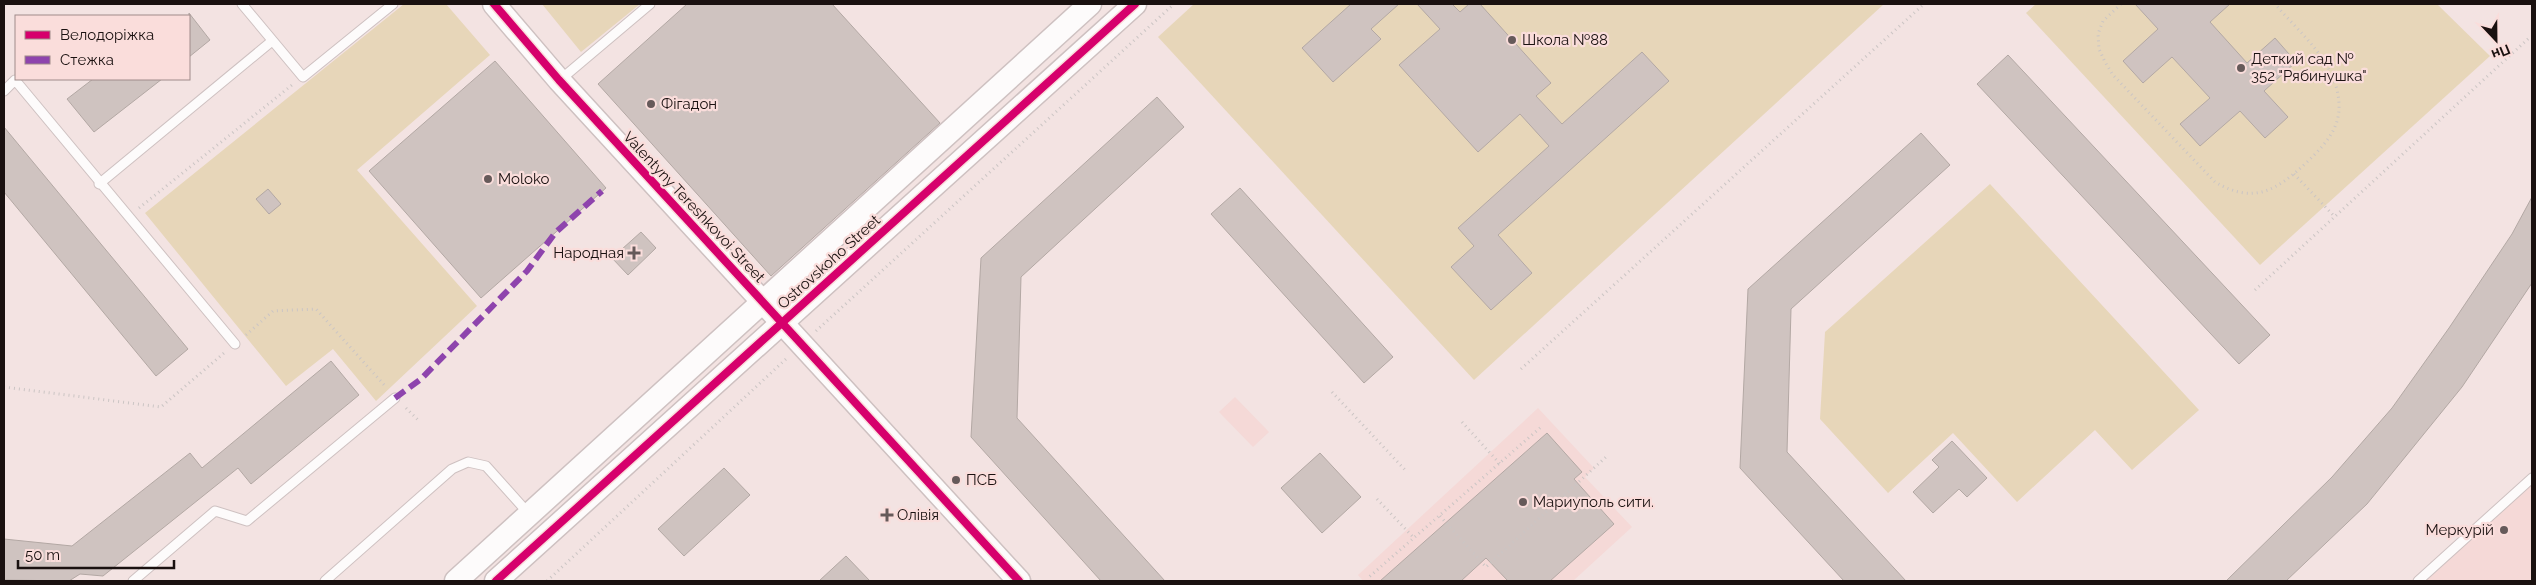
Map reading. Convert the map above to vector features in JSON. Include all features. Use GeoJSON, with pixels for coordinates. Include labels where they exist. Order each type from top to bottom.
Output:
{"type":"FeatureCollection","features":[{"type":"Feature","properties":{"kind":"street","name":"Valentyny Tereshkovoi Street"},"geometry":{"type":"LineString","coordinates":[[494,4],[559,80],[1019,581]]}},
{"type":"Feature","properties":{"kind":"street","name":"Ostrovskoho Street"},"geometry":{"type":"LineString","coordinates":[[456,581],[1090,4]]}},
{"type":"Feature","properties":{"kind":"street","name":"Ostrovskoho Street"},"geometry":{"type":"LineString","coordinates":[[496,581],[1136,4]]}},
{"type":"Feature","properties":{"kind":"lane"},"geometry":{"type":"LineString","coordinates":[[242,4],[302,77],[393,4]]}},
{"type":"Feature","properties":{"kind":"lane"},"geometry":{"type":"LineString","coordinates":[[559,80],[650,4]]}},
{"type":"Feature","properties":{"kind":"lane"},"geometry":{"type":"LineString","coordinates":[[99,184],[272,41]]}},
{"type":"Feature","properties":{"kind":"lane"},"geometry":{"type":"LineString","coordinates":[[4,91],[15,80],[99,184],[129,216],[235,344]]}},
{"type":"Feature","properties":{"kind":"lane"},"geometry":{"type":"LineString","coordinates":[[133,581],[214,511],[247,521],[395,398]]}},
{"type":"Feature","properties":{"kind":"lane"},"geometry":{"type":"LineString","coordinates":[[325,581],[452,469],[468,462],[486,466],[530,514]]}},
{"type":"Feature","properties":{"kind":"lane"},"geometry":{"type":"LineString","coordinates":[[2418,581],[2532,478]]}},
{"type":"Feature","properties":{"kind":"path"},"geometry":{"type":"LineString","coordinates":[[548,581],[801,344],[1174,4]]}},
{"type":"Feature","properties":{"kind":"path"},"geometry":{"type":"LineString","coordinates":[[1521,369],[1924,4]]}},
{"type":"Feature","properties":{"kind":"path"},"geometry":{"type":"LineString","coordinates":[[2121,4],[2103,21],[2098,34],[2099,49],[2104,62],[2113,76],[2206,175],[2223,187],[2245,193],[2273,189],[2294,174],[2322,148],[2330,137],[2340,115],[2331,69],[2275,4]]}},
{"type":"Feature","properties":{"kind":"path"},"geometry":{"type":"LineString","coordinates":[[2255,290],[2529,38]]}},
{"type":"Feature","properties":{"kind":"path"},"geometry":{"type":"LineString","coordinates":[[129,216],[302,77]]}},
{"type":"Feature","properties":{"kind":"path"},"geometry":{"type":"LineString","coordinates":[[2294,174],[2335,217]]}},
{"type":"Feature","properties":{"kind":"path"},"geometry":{"type":"LineString","coordinates":[[4,387],[160,407],[273,311],[316,308],[395,398],[418,420]]}},
{"type":"Feature","properties":{"kind":"path"},"geometry":{"type":"LineString","coordinates":[[1332,392],[1407,472]]}},
{"type":"Feature","properties":{"kind":"path"},"geometry":{"type":"LineString","coordinates":[[1462,422],[1500,464]]}},
{"type":"Feature","properties":{"kind":"path"},"geometry":{"type":"LineString","coordinates":[[1369,581],[1369,577],[1542,427]]}},
{"type":"Feature","properties":{"kind":"path"},"geometry":{"type":"LineString","coordinates":[[1440,516],[1486,567],[1606,457]]}},
{"type":"Feature","properties":{"kind":"path"},"geometry":{"type":"LineString","coordinates":[[1377,499],[1414,538]]}},
{"type":"Feature","properties":{"kind":"shaded area"},"geometry":{"type":"Polygon","coordinates":[[[404,4],[446,4],[490,55],[357,170],[477,306],[376,401],[333,349],[286,386],[145,213],[404,4]]]}},
{"type":"Feature","properties":{"kind":"shaded area"},"geometry":{"type":"Polygon","coordinates":[[[542,4],[640,4],[581,52],[542,4]]]}},
{"type":"Feature","properties":{"kind":"shaded area"},"geometry":{"type":"Polygon","coordinates":[[[1194,4],[1884,4],[1474,380],[1158,37],[1194,4]]]}},
{"type":"Feature","properties":{"kind":"shaded area"},"geometry":{"type":"Polygon","coordinates":[[[2036,4],[2437,4],[2490,56],[2260,265],[2026,13],[2036,4]]]}},
{"type":"Feature","properties":{"kind":"shaded area"},"geometry":{"type":"Polygon","coordinates":[[[1990,184],[2199,410],[2132,470],[2095,430],[2017,502],[1953,433],[1888,493],[1820,419],[1825,332],[1990,184]]]}},
{"type":"Feature","properties":{"kind":"shaded area"},"geometry":{"type":"Polygon","coordinates":[[[1235,397],[1269,432],[1253,447],[1219,412],[1235,397]]]}},
{"type":"Feature","properties":{"kind":"shaded area","name":"Мариуполь сити."},"geometry":{"type":"Polygon","coordinates":[[[1538,408],[1594,468],[1585,477],[1632,527],[1573,581],[1363,581],[1358,575],[1538,408]]]}},
{"type":"Feature","properties":{"kind":"shaded area","name":"Меркурій"},"geometry":{"type":"Polygon","coordinates":[[[2532,478],[2532,581],[2418,581],[2532,478]]]}},
{"type":"Feature","properties":{"kind":"building"},"geometry":{"type":"Polygon","coordinates":[[[687,4],[832,4],[940,123],[771,276],[598,84],[687,4]]]}},
{"type":"Feature","properties":{"kind":"building"},"geometry":{"type":"Polygon","coordinates":[[[1351,4],[1399,4],[1371,29],[1381,39],[1333,82],[1302,48],[1351,4]]]}},
{"type":"Feature","properties":{"kind":"building"},"geometry":{"type":"Polygon","coordinates":[[[1417,4],[1452,4],[1460,12],[1469,4],[1480,4],[1551,83],[1536,96],[1562,124],[1642,52],[1669,81],[1498,235],[1532,273],[1491,310],[1451,267],[1474,246],[1458,228],[1549,146],[1520,114],[1478,152],[1399,65],[1440,29],[1417,4]]]}},
{"type":"Feature","properties":{"kind":"building"},"geometry":{"type":"Polygon","coordinates":[[[2135,4],[2230,4],[2210,22],[2247,63],[2275,38],[2296,62],[2264,91],[2288,117],[2265,138],[2240,111],[2200,146],[2180,124],[2210,98],[2172,57],[2143,83],[2123,61],[2158,29],[2135,4]]]}},
{"type":"Feature","properties":{"kind":"building"},"geometry":{"type":"Polygon","coordinates":[[[189,13],[210,40],[190,56],[190,15],[189,13]]]}},
{"type":"Feature","properties":{"kind":"building"},"geometry":{"type":"Polygon","coordinates":[[[2008,55],[2270,335],[2239,364],[1977,84],[2008,55]]]}},
{"type":"Feature","properties":{"kind":"building","name":"Moloko"},"geometry":{"type":"Polygon","coordinates":[[[495,61],[606,188],[481,298],[369,171],[495,61]]]}},
{"type":"Feature","properties":{"kind":"building"},"geometry":{"type":"Polygon","coordinates":[[[92,80],[161,80],[94,132],[67,99],[92,80]]]}},
{"type":"Feature","properties":{"kind":"building"},"geometry":{"type":"Polygon","coordinates":[[[1157,97],[1184,127],[1021,277],[1017,418],[1165,581],[1101,581],[971,437],[981,258],[1157,97]]]}},
{"type":"Feature","properties":{"kind":"building"},"geometry":{"type":"Polygon","coordinates":[[[4,127],[188,349],[156,376],[4,192],[4,127]]]}},
{"type":"Feature","properties":{"kind":"building"},"geometry":{"type":"Polygon","coordinates":[[[1921,133],[1950,165],[1791,309],[1787,452],[1906,581],[1844,581],[1740,468],[1748,289],[1921,133]]]}},
{"type":"Feature","properties":{"kind":"building"},"geometry":{"type":"Polygon","coordinates":[[[1240,188],[1393,357],[1364,383],[1211,214],[1240,188]]]}},
{"type":"Feature","properties":{"kind":"building"},"geometry":{"type":"Polygon","coordinates":[[[268,189],[281,204],[269,214],[256,199],[268,189]]]}},
{"type":"Feature","properties":{"kind":"building"},"geometry":{"type":"Polygon","coordinates":[[[2532,197],[2532,283],[2462,387],[2367,504],[2286,581],[2226,581],[2332,477],[2392,408],[2449,328],[2512,234],[2532,197]]]}},
{"type":"Feature","properties":{"kind":"building","name":"Народная"},"geometry":{"type":"Polygon","coordinates":[[[641,232],[656,248],[628,275],[612,258],[641,232]]]}},
{"type":"Feature","properties":{"kind":"building"},"geometry":{"type":"Polygon","coordinates":[[[331,361],[359,395],[251,484],[238,468],[103,576],[80,574],[69,581],[4,580],[4,539],[72,546],[190,453],[202,468],[331,361]]]}},
{"type":"Feature","properties":{"kind":"building","name":"Мариуполь сити."},"geometry":{"type":"Polygon","coordinates":[[[1547,433],[1582,472],[1574,479],[1614,524],[1550,581],[1508,581],[1486,558],[1461,581],[1380,581],[1547,433]]]}},
{"type":"Feature","properties":{"kind":"building"},"geometry":{"type":"Polygon","coordinates":[[[1952,441],[1987,478],[1967,497],[1959,489],[1933,513],[1913,492],[1939,467],[1932,460],[1952,441]]]}},
{"type":"Feature","properties":{"kind":"building"},"geometry":{"type":"Polygon","coordinates":[[[1320,453],[1361,497],[1322,533],[1281,488],[1320,453]]]}},
{"type":"Feature","properties":{"kind":"building"},"geometry":{"type":"Polygon","coordinates":[[[724,468],[750,495],[684,556],[658,529],[724,468]]]}},
{"type":"Feature","properties":{"kind":"building"},"geometry":{"type":"Polygon","coordinates":[[[846,556],[870,581],[819,581],[846,556]]]}},
{"type":"Feature","properties":{"kind":"marked path"},"geometry":{"type":"LineString","coordinates":[[395,398],[421,379],[527,271],[555,233],[602,191]]}},
{"type":"Feature","properties":{"kind":"cycle path"},"geometry":{"type":"LineString","coordinates":[[494,4],[559,80],[1019,581]]}},
{"type":"Feature","properties":{"kind":"cycle path"},"geometry":{"type":"LineString","coordinates":[[496,581],[1135,4]]}},
{"type":"Feature","properties":{"kind":"place","name":"Школа №88"},"geometry":{"type":"Point","coordinates":[1512,40]}},
{"type":"Feature","properties":{"kind":"place","name":"Деткий сад № 352 \"Рябинушка\""},"geometry":{"type":"Point","coordinates":[2241,68]}},
{"type":"Feature","properties":{"kind":"place","name":"Фігадон"},"geometry":{"type":"Point","coordinates":[651,104]}},
{"type":"Feature","properties":{"kind":"place","name":"Moloko"},"geometry":{"type":"Point","coordinates":[488,179]}},
{"type":"Feature","properties":{"kind":"place","name":"Народная"},"geometry":{"type":"Point","coordinates":[634,253]}},
{"type":"Feature","properties":{"kind":"place","name":"ПСБ"},"geometry":{"type":"Point","coordinates":[956,480]}},
{"type":"Feature","properties":{"kind":"place","name":"Мариуполь сити."},"geometry":{"type":"Point","coordinates":[1523,502]}},
{"type":"Feature","properties":{"kind":"place","name":"Олівія"},"geometry":{"type":"Point","coordinates":[887,515]}},
{"type":"Feature","properties":{"kind":"place","name":"Меркурій"},"geometry":{"type":"Point","coordinates":[2504,530]}}]}
